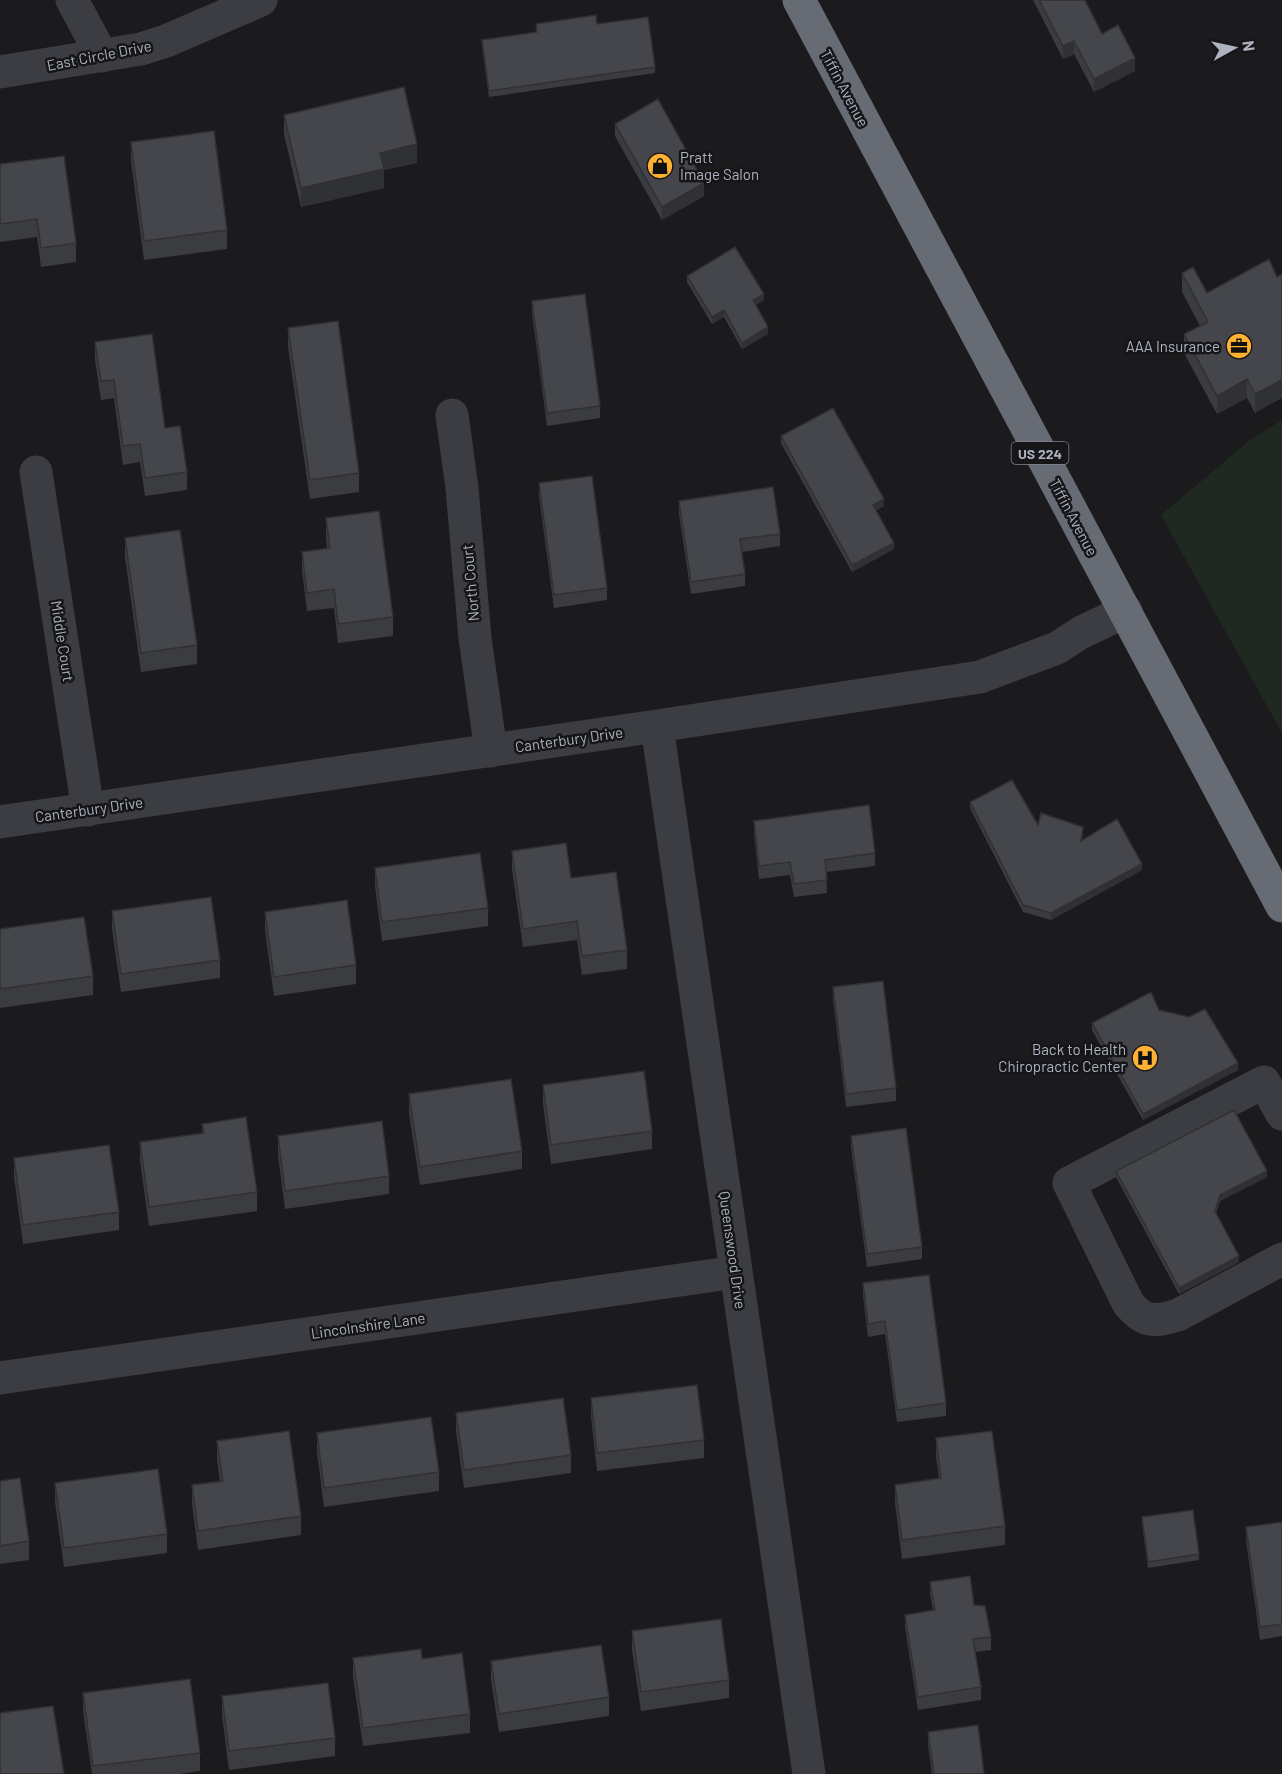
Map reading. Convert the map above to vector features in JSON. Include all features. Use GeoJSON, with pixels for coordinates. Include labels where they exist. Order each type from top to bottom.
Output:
{"type":"FeatureCollection","features":[{"type":"Feature","properties":{"kind":"highway","name":"Tiffin Avenue"},"geometry":{"type":"LineString","coordinates":[[799,0],[1282,906]]}},
{"type":"Feature","properties":{"kind":"street"},"geometry":{"type":"LineString","coordinates":[[72,0],[102,56]]}},
{"type":"Feature","properties":{"kind":"street","name":"East Circle Drive"},"geometry":{"type":"LineString","coordinates":[[0,72],[141,49],[166,41],[261,0]]}},
{"type":"Feature","properties":{"kind":"street","name":"North Court"},"geometry":{"type":"LineString","coordinates":[[453,415],[475,638],[491,751]]}},
{"type":"Feature","properties":{"kind":"street","name":"Middle Court"},"geometry":{"type":"LineString","coordinates":[[36,472],[88,810]]}},
{"type":"Feature","properties":{"kind":"street","name":"Canterbury Drive"},"geometry":{"type":"LineString","coordinates":[[0,822],[980,677],[1057,648],[1080,633],[1126,611]]}},
{"type":"Feature","properties":{"kind":"street","name":"Queenswood Drive"},"geometry":{"type":"LineString","coordinates":[[657,726],[809,1774]]}},
{"type":"Feature","properties":{"kind":"street"},"geometry":{"type":"LineString","coordinates":[[1282,1114],[1264,1082],[1068,1183],[1128,1303],[1138,1316],[1161,1320],[1178,1315],[1282,1260]]}},
{"type":"Feature","properties":{"kind":"street","name":"Lincolnshire Lane"},"geometry":{"type":"LineString","coordinates":[[0,1378],[736,1272]]}},
{"type":"Feature","properties":{"kind":"shaded area"},"geometry":{"type":"Polygon","coordinates":[[[1282,420],[1282,733],[1161,515],[1250,440],[1282,420]]]}},
{"type":"Feature","properties":{"kind":"building"},"geometry":{"type":"Polygon","coordinates":[[[1039,0],[1085,0],[1102,34],[1118,25],[1135,58],[1094,79],[1074,41],[1063,46],[1039,0]]]}},
{"type":"Feature","properties":{"kind":"building"},"geometry":{"type":"Polygon","coordinates":[[[596,15],[597,24],[648,17],[655,67],[489,91],[482,40],[537,32],[536,24],[596,15]]]}},
{"type":"Feature","properties":{"kind":"building"},"geometry":{"type":"Polygon","coordinates":[[[404,87],[417,144],[380,153],[384,169],[301,188],[284,115],[404,87]]]}},
{"type":"Feature","properties":{"kind":"building","name":"Pratt Image Salon"},"geometry":{"type":"Polygon","coordinates":[[[658,99],[704,183],[662,207],[615,124],[658,99]]]}},
{"type":"Feature","properties":{"kind":"building"},"geometry":{"type":"Polygon","coordinates":[[[214,131],[227,230],[144,241],[131,142],[214,131]]]}},
{"type":"Feature","properties":{"kind":"building"},"geometry":{"type":"Polygon","coordinates":[[[64,156],[76,243],[41,248],[37,219],[0,224],[0,164],[64,156]]]}},
{"type":"Feature","properties":{"kind":"building"},"geometry":{"type":"Polygon","coordinates":[[[735,247],[764,294],[753,300],[768,327],[742,343],[724,310],[712,317],[687,276],[735,247]]]}},
{"type":"Feature","properties":{"kind":"building","name":"AAA Insurance"},"geometry":{"type":"Polygon","coordinates":[[[1269,259],[1277,277],[1282,274],[1282,380],[1255,394],[1247,379],[1217,396],[1184,334],[1208,322],[1182,273],[1193,267],[1207,293],[1269,259]]]}},
{"type":"Feature","properties":{"kind":"building"},"geometry":{"type":"Polygon","coordinates":[[[585,294],[600,406],[547,413],[532,301],[585,294]]]}},
{"type":"Feature","properties":{"kind":"building"},"geometry":{"type":"Polygon","coordinates":[[[338,321],[359,473],[310,480],[288,328],[338,321]]]}},
{"type":"Feature","properties":{"kind":"building"},"geometry":{"type":"Polygon","coordinates":[[[152,334],[165,428],[180,426],[187,472],[145,478],[140,444],[123,446],[114,380],[101,381],[95,342],[152,334]]]}},
{"type":"Feature","properties":{"kind":"building"},"geometry":{"type":"Polygon","coordinates":[[[833,408],[884,499],[873,505],[894,543],[852,565],[781,436],[833,408]]]}},
{"type":"Feature","properties":{"kind":"building"},"geometry":{"type":"Polygon","coordinates":[[[592,476],[607,588],[554,595],[539,483],[592,476]]]}},
{"type":"Feature","properties":{"kind":"building"},"geometry":{"type":"Polygon","coordinates":[[[773,487],[780,534],[740,539],[745,574],[691,582],[679,501],[773,487]]]}},
{"type":"Feature","properties":{"kind":"building"},"geometry":{"type":"Polygon","coordinates":[[[379,511],[393,617],[338,624],[334,589],[307,593],[302,552],[330,548],[326,518],[379,511]]]}},
{"type":"Feature","properties":{"kind":"building"},"geometry":{"type":"Polygon","coordinates":[[[180,530],[197,645],[141,653],[125,538],[180,530]]]}},
{"type":"Feature","properties":{"kind":"building"},"geometry":{"type":"Polygon","coordinates":[[[1012,780],[1038,825],[1041,813],[1083,827],[1081,841],[1117,819],[1142,864],[1051,913],[1023,905],[970,802],[1012,780]]]}},
{"type":"Feature","properties":{"kind":"building"},"geometry":{"type":"Polygon","coordinates":[[[869,805],[875,853],[825,860],[827,880],[794,884],[790,862],[759,866],[754,821],[869,805]]]}},
{"type":"Feature","properties":{"kind":"building"},"geometry":{"type":"Polygon","coordinates":[[[566,843],[571,878],[616,872],[627,950],[582,956],[577,921],[523,929],[512,851],[566,843]]]}},
{"type":"Feature","properties":{"kind":"building"},"geometry":{"type":"Polygon","coordinates":[[[480,853],[488,908],[382,922],[375,868],[480,853]]]}},
{"type":"Feature","properties":{"kind":"building"},"geometry":{"type":"Polygon","coordinates":[[[211,897],[220,960],[121,974],[112,911],[211,897]]]}},
{"type":"Feature","properties":{"kind":"building"},"geometry":{"type":"Polygon","coordinates":[[[347,900],[356,965],[274,977],[265,912],[347,900]]]}},
{"type":"Feature","properties":{"kind":"building"},"geometry":{"type":"Polygon","coordinates":[[[84,917],[93,976],[0,989],[0,929],[84,917]]]}},
{"type":"Feature","properties":{"kind":"building"},"geometry":{"type":"Polygon","coordinates":[[[883,981],[896,1088],[846,1094],[833,987],[883,981]]]}},
{"type":"Feature","properties":{"kind":"building"},"geometry":{"type":"Polygon","coordinates":[[[1151,992],[1159,1010],[1189,1017],[1205,1009],[1238,1063],[1143,1114],[1092,1023],[1151,992]]]}},
{"type":"Feature","properties":{"kind":"building"},"geometry":{"type":"Polygon","coordinates":[[[644,1071],[652,1131],[551,1145],[543,1085],[644,1071]]]}},
{"type":"Feature","properties":{"kind":"building"},"geometry":{"type":"Polygon","coordinates":[[[511,1079],[522,1151],[420,1167],[409,1094],[511,1079]]]}},
{"type":"Feature","properties":{"kind":"building"},"geometry":{"type":"Polygon","coordinates":[[[1234,1110],[1267,1171],[1220,1195],[1215,1211],[1239,1256],[1179,1288],[1116,1171],[1234,1110]]]}},
{"type":"Feature","properties":{"kind":"building"},"geometry":{"type":"Polygon","coordinates":[[[246,1117],[257,1192],[149,1207],[140,1142],[204,1133],[202,1124],[246,1117]]]}},
{"type":"Feature","properties":{"kind":"building"},"geometry":{"type":"Polygon","coordinates":[[[382,1121],[389,1176],[285,1191],[278,1136],[382,1121]]]}},
{"type":"Feature","properties":{"kind":"building"},"geometry":{"type":"Polygon","coordinates":[[[906,1128],[922,1247],[867,1254],[851,1136],[906,1128]]]}},
{"type":"Feature","properties":{"kind":"building"},"geometry":{"type":"Polygon","coordinates":[[[109,1145],[119,1212],[23,1225],[14,1158],[109,1145]]]}},
{"type":"Feature","properties":{"kind":"building"},"geometry":{"type":"Polygon","coordinates":[[[929,1275],[946,1403],[897,1410],[885,1321],[868,1324],[863,1283],[929,1275]]]}},
{"type":"Feature","properties":{"kind":"building"},"geometry":{"type":"Polygon","coordinates":[[[697,1385],[704,1440],[597,1453],[591,1398],[697,1385]]]}},
{"type":"Feature","properties":{"kind":"building"},"geometry":{"type":"Polygon","coordinates":[[[563,1398],[571,1455],[464,1470],[456,1413],[563,1398]]]}},
{"type":"Feature","properties":{"kind":"building"},"geometry":{"type":"Polygon","coordinates":[[[431,1417],[439,1472],[324,1488],[317,1433],[431,1417]]]}},
{"type":"Feature","properties":{"kind":"building"},"geometry":{"type":"Polygon","coordinates":[[[289,1431],[301,1516],[198,1531],[192,1485],[223,1481],[217,1441],[289,1431]]]}},
{"type":"Feature","properties":{"kind":"building"},"geometry":{"type":"Polygon","coordinates":[[[992,1431],[1005,1526],[902,1540],[895,1485],[941,1478],[936,1438],[992,1431]]]}},
{"type":"Feature","properties":{"kind":"building"},"geometry":{"type":"Polygon","coordinates":[[[158,1469],[167,1534],[64,1548],[55,1483],[158,1469]]]}},
{"type":"Feature","properties":{"kind":"building"},"geometry":{"type":"Polygon","coordinates":[[[20,1478],[29,1541],[0,1546],[0,1481],[20,1478]]]}},
{"type":"Feature","properties":{"kind":"building"},"geometry":{"type":"Polygon","coordinates":[[[1193,1510],[1199,1554],[1148,1562],[1142,1517],[1193,1510]]]}},
{"type":"Feature","properties":{"kind":"building"},"geometry":{"type":"Polygon","coordinates":[[[1282,1522],[1282,1624],[1260,1627],[1246,1527],[1282,1522]]]}},
{"type":"Feature","properties":{"kind":"building"},"geometry":{"type":"Polygon","coordinates":[[[970,1576],[974,1605],[985,1606],[991,1637],[973,1639],[981,1687],[918,1697],[905,1615],[935,1610],[930,1582],[970,1576]]]}},
{"type":"Feature","properties":{"kind":"building"},"geometry":{"type":"Polygon","coordinates":[[[721,1619],[729,1680],[641,1692],[632,1631],[721,1619]]]}},
{"type":"Feature","properties":{"kind":"building"},"geometry":{"type":"Polygon","coordinates":[[[601,1645],[609,1697],[499,1714],[491,1661],[601,1645]]]}},
{"type":"Feature","properties":{"kind":"building"},"geometry":{"type":"Polygon","coordinates":[[[421,1649],[422,1659],[462,1653],[470,1714],[363,1728],[353,1658],[421,1649]]]}},
{"type":"Feature","properties":{"kind":"building"},"geometry":{"type":"Polygon","coordinates":[[[190,1679],[200,1753],[93,1766],[83,1693],[190,1679]]]}},
{"type":"Feature","properties":{"kind":"building"},"geometry":{"type":"Polygon","coordinates":[[[328,1683],[335,1738],[229,1751],[222,1696],[328,1683]]]}},
{"type":"Feature","properties":{"kind":"building"},"geometry":{"type":"Polygon","coordinates":[[[53,1706],[64,1774],[0,1774],[0,1713],[53,1706]]]}},
{"type":"Feature","properties":{"kind":"building"},"geometry":{"type":"Polygon","coordinates":[[[978,1725],[984,1774],[934,1774],[928,1732],[978,1725]]]}},
{"type":"Feature","properties":{"kind":"place","name":"Pratt Image Salon"},"geometry":{"type":"Point","coordinates":[660,166]}},
{"type":"Feature","properties":{"kind":"place","name":"AAA Insurance"},"geometry":{"type":"Point","coordinates":[1239,346]}},
{"type":"Feature","properties":{"kind":"place","name":"Back to Health Chiropractic Center"},"geometry":{"type":"Point","coordinates":[1145,1058]}}]}
